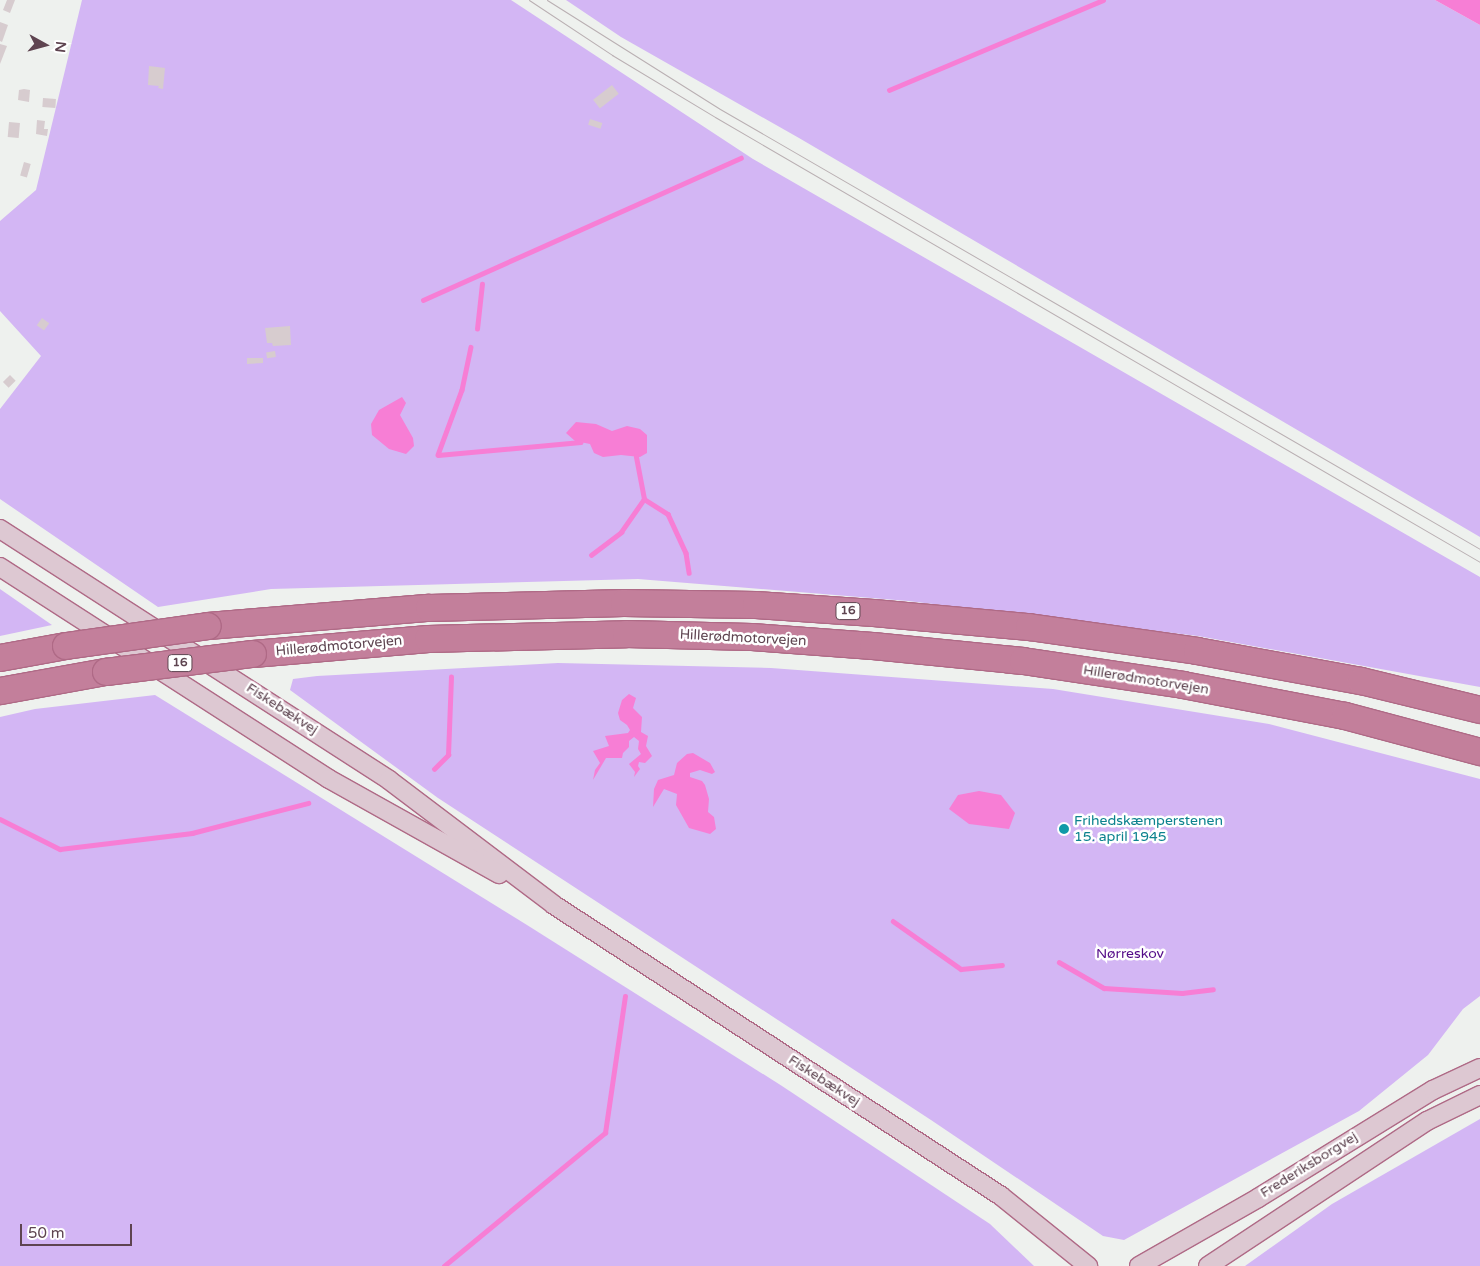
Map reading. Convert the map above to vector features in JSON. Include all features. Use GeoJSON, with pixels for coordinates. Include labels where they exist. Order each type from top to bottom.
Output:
{"type":"FeatureCollection","features":[{"type":"Feature","properties":{"kind":"highway","name":"16"},"geometry":{"type":"LineString","coordinates":[[0,658],[66,646],[208,626],[429,608],[624,603],[756,605],[874,613],[1029,627],[1197,651],[1361,681],[1480,710]]}},
{"type":"Feature","properties":{"kind":"highway","name":"Hillerødmotorvejen"},"geometry":{"type":"LineString","coordinates":[[0,690],[106,672],[253,654],[428,640],[626,634],[752,637],[872,646],[1023,661],[1183,685],[1346,716],[1480,752]]}},
{"type":"Feature","properties":{"kind":"street","name":"Fiskebækvej"},"geometry":{"type":"LineString","coordinates":[[0,529],[390,780],[554,905]]}},
{"type":"Feature","properties":{"kind":"street","name":"Fiskebækvej"},"geometry":{"type":"LineString","coordinates":[[0,567],[329,779],[554,905],[1001,1196],[1088,1266]]}},
{"type":"Feature","properties":{"kind":"street","name":"Frederiksborgvej"},"geometry":{"type":"LineString","coordinates":[[1139,1266],[1258,1198],[1433,1090],[1480,1068]]}},
{"type":"Feature","properties":{"kind":"street","name":"Frederiksborgvej"},"geometry":{"type":"LineString","coordinates":[[1208,1266],[1427,1121],[1480,1095]]}},
{"type":"Feature","properties":{"kind":"green space"},"geometry":{"type":"Polygon","coordinates":[[[82,0],[511,0],[753,159],[1480,577],[1480,687],[1198,636],[908,601],[638,579],[271,589],[158,607],[0,499],[0,409],[41,356],[0,311],[0,221],[36,190],[82,0]]]}},
{"type":"Feature","properties":{"kind":"green space"},"geometry":{"type":"Polygon","coordinates":[[[566,0],[1435,0],[1480,25],[1480,537],[799,138],[621,37],[566,0]]]}},
{"type":"Feature","properties":{"kind":"green space"},"geometry":{"type":"Polygon","coordinates":[[[0,589],[52,625],[0,636],[0,589]]]}},
{"type":"Feature","properties":{"kind":"green space","name":"Nørreskov"},"geometry":{"type":"Polygon","coordinates":[[[558,663],[771,668],[1053,689],[1269,724],[1480,779],[1480,996],[1463,1009],[1428,1055],[1359,1111],[1124,1240],[1103,1236],[931,1120],[438,798],[290,690],[293,679],[317,676],[558,663]]]}},
{"type":"Feature","properties":{"kind":"green space"},"geometry":{"type":"Polygon","coordinates":[[[155,695],[527,925],[782,1086],[990,1224],[1034,1266],[0,1266],[0,717],[35,709],[155,695]]]}},
{"type":"Feature","properties":{"kind":"green space"},"geometry":{"type":"Polygon","coordinates":[[[1480,1119],[1480,1266],[1245,1266],[1332,1204],[1480,1119]]]}},
{"type":"Feature","properties":{"kind":"shaded area"},"geometry":{"type":"Polygon","coordinates":[[[1435,0],[1480,0],[1480,25],[1435,0]]]}},
{"type":"Feature","properties":{"kind":"shaded area"},"geometry":{"type":"Polygon","coordinates":[[[402,397],[406,403],[400,415],[413,438],[414,446],[406,454],[389,449],[372,435],[371,424],[379,410],[402,397]]]}},
{"type":"Feature","properties":{"kind":"shaded area"},"geometry":{"type":"Polygon","coordinates":[[[576,422],[596,424],[612,431],[627,426],[640,429],[647,435],[647,453],[640,457],[621,455],[603,457],[594,453],[590,444],[575,441],[566,433],[576,422]]]}},
{"type":"Feature","properties":{"kind":"shaded area"},"geometry":{"type":"Polygon","coordinates":[[[629,694],[636,698],[633,708],[642,717],[641,732],[648,736],[646,746],[652,756],[645,763],[639,762],[638,766],[640,769],[634,777],[635,772],[629,764],[641,754],[638,749],[639,741],[634,737],[629,741],[629,747],[623,753],[622,758],[606,758],[593,780],[595,770],[600,763],[593,751],[609,746],[605,736],[628,733],[630,730],[620,720],[618,713],[622,700],[629,694]]]}},
{"type":"Feature","properties":{"kind":"shaded area"},"geometry":{"type":"Polygon","coordinates":[[[693,753],[710,763],[715,772],[712,774],[700,770],[690,773],[690,777],[702,781],[705,785],[709,799],[708,812],[714,817],[716,829],[710,834],[689,828],[676,805],[677,794],[664,789],[653,807],[654,789],[658,780],[674,775],[677,763],[687,754],[693,753]]]}},
{"type":"Feature","properties":{"kind":"shaded area"},"geometry":{"type":"Polygon","coordinates":[[[979,791],[1001,795],[1015,813],[1009,829],[969,824],[949,809],[958,795],[979,791]]]}},
{"type":"Feature","properties":{"kind":"building"},"geometry":{"type":"Polygon","coordinates":[[[7,0],[15,0],[10,13],[3,10],[7,0]]]}},
{"type":"Feature","properties":{"kind":"building"},"geometry":{"type":"Polygon","coordinates":[[[0,22],[8,25],[2,42],[0,41],[0,22]]]}},
{"type":"Feature","properties":{"kind":"building"},"geometry":{"type":"Polygon","coordinates":[[[0,44],[7,46],[0,64],[0,44]]]}},
{"type":"Feature","properties":{"kind":"building"},"geometry":{"type":"Polygon","coordinates":[[[149,66],[165,68],[163,89],[158,88],[159,86],[148,85],[149,66]]]}},
{"type":"Feature","properties":{"kind":"building"},"geometry":{"type":"Polygon","coordinates":[[[612,85],[619,94],[600,108],[593,100],[612,85]]]}},
{"type":"Feature","properties":{"kind":"building"},"geometry":{"type":"Polygon","coordinates":[[[19,90],[30,90],[29,102],[18,100],[19,90]]]}},
{"type":"Feature","properties":{"kind":"building"},"geometry":{"type":"Polygon","coordinates":[[[43,98],[56,99],[55,108],[42,107],[43,98]]]}},
{"type":"Feature","properties":{"kind":"building"},"geometry":{"type":"Polygon","coordinates":[[[590,119],[602,123],[601,129],[588,125],[590,119]]]}},
{"type":"Feature","properties":{"kind":"building"},"geometry":{"type":"Polygon","coordinates":[[[37,120],[45,121],[44,129],[48,129],[47,136],[36,134],[37,120]]]}},
{"type":"Feature","properties":{"kind":"building"},"geometry":{"type":"Polygon","coordinates":[[[9,122],[20,123],[19,138],[8,137],[9,122]]]}},
{"type":"Feature","properties":{"kind":"building"},"geometry":{"type":"Polygon","coordinates":[[[24,162],[31,164],[27,177],[20,175],[24,162]]]}},
{"type":"Feature","properties":{"kind":"building"},"geometry":{"type":"Polygon","coordinates":[[[42,318],[49,323],[44,331],[37,325],[42,318]]]}},
{"type":"Feature","properties":{"kind":"building"},"geometry":{"type":"Polygon","coordinates":[[[290,326],[291,345],[273,346],[272,343],[267,343],[265,328],[290,326]]]}},
{"type":"Feature","properties":{"kind":"building"},"geometry":{"type":"Polygon","coordinates":[[[275,351],[276,357],[267,358],[266,352],[275,351]]]}},
{"type":"Feature","properties":{"kind":"building"},"geometry":{"type":"Polygon","coordinates":[[[247,358],[263,358],[263,363],[247,364],[247,358]]]}},
{"type":"Feature","properties":{"kind":"building"},"geometry":{"type":"Polygon","coordinates":[[[10,375],[16,381],[9,388],[3,382],[10,375]]]}},
{"type":"Feature","properties":{"kind":"waterway"},"geometry":{"type":"LineString","coordinates":[[889,90],[1103,0]]}},
{"type":"Feature","properties":{"kind":"waterway"},"geometry":{"type":"LineString","coordinates":[[423,300],[741,158]]}},
{"type":"Feature","properties":{"kind":"waterway"},"geometry":{"type":"LineString","coordinates":[[477,329],[482,284]]}},
{"type":"Feature","properties":{"kind":"waterway"},"geometry":{"type":"LineString","coordinates":[[471,347],[462,390],[438,455],[580,442]]}},
{"type":"Feature","properties":{"kind":"waterway"},"geometry":{"type":"LineString","coordinates":[[591,555],[621,532],[644,499],[636,457]]}},
{"type":"Feature","properties":{"kind":"waterway"},"geometry":{"type":"LineString","coordinates":[[644,499],[668,514],[686,553],[689,573]]}},
{"type":"Feature","properties":{"kind":"waterway"},"geometry":{"type":"LineString","coordinates":[[434,769],[448,755],[451,677]]}},
{"type":"Feature","properties":{"kind":"waterway"},"geometry":{"type":"LineString","coordinates":[[0,819],[60,849],[192,833],[308,803]]}},
{"type":"Feature","properties":{"kind":"waterway"},"geometry":{"type":"LineString","coordinates":[[893,921],[961,969],[1002,965]]}},
{"type":"Feature","properties":{"kind":"waterway"},"geometry":{"type":"LineString","coordinates":[[1059,962],[1104,988],[1182,993],[1213,989]]}},
{"type":"Feature","properties":{"kind":"waterway"},"geometry":{"type":"LineString","coordinates":[[444,1266],[605,1133],[625,996]]}},
{"type":"Feature","properties":{"kind":"tram line"},"geometry":{"type":"LineString","coordinates":[[529,0],[612,55],[715,117],[1480,562]]}},
{"type":"Feature","properties":{"kind":"tram line"},"geometry":{"type":"LineString","coordinates":[[547,0],[720,109],[1480,549]]}},
{"type":"Feature","properties":{"kind":"place","name":"Frihedskæmperstenen 15. april 1945"},"geometry":{"type":"Point","coordinates":[1064,829]}}]}
